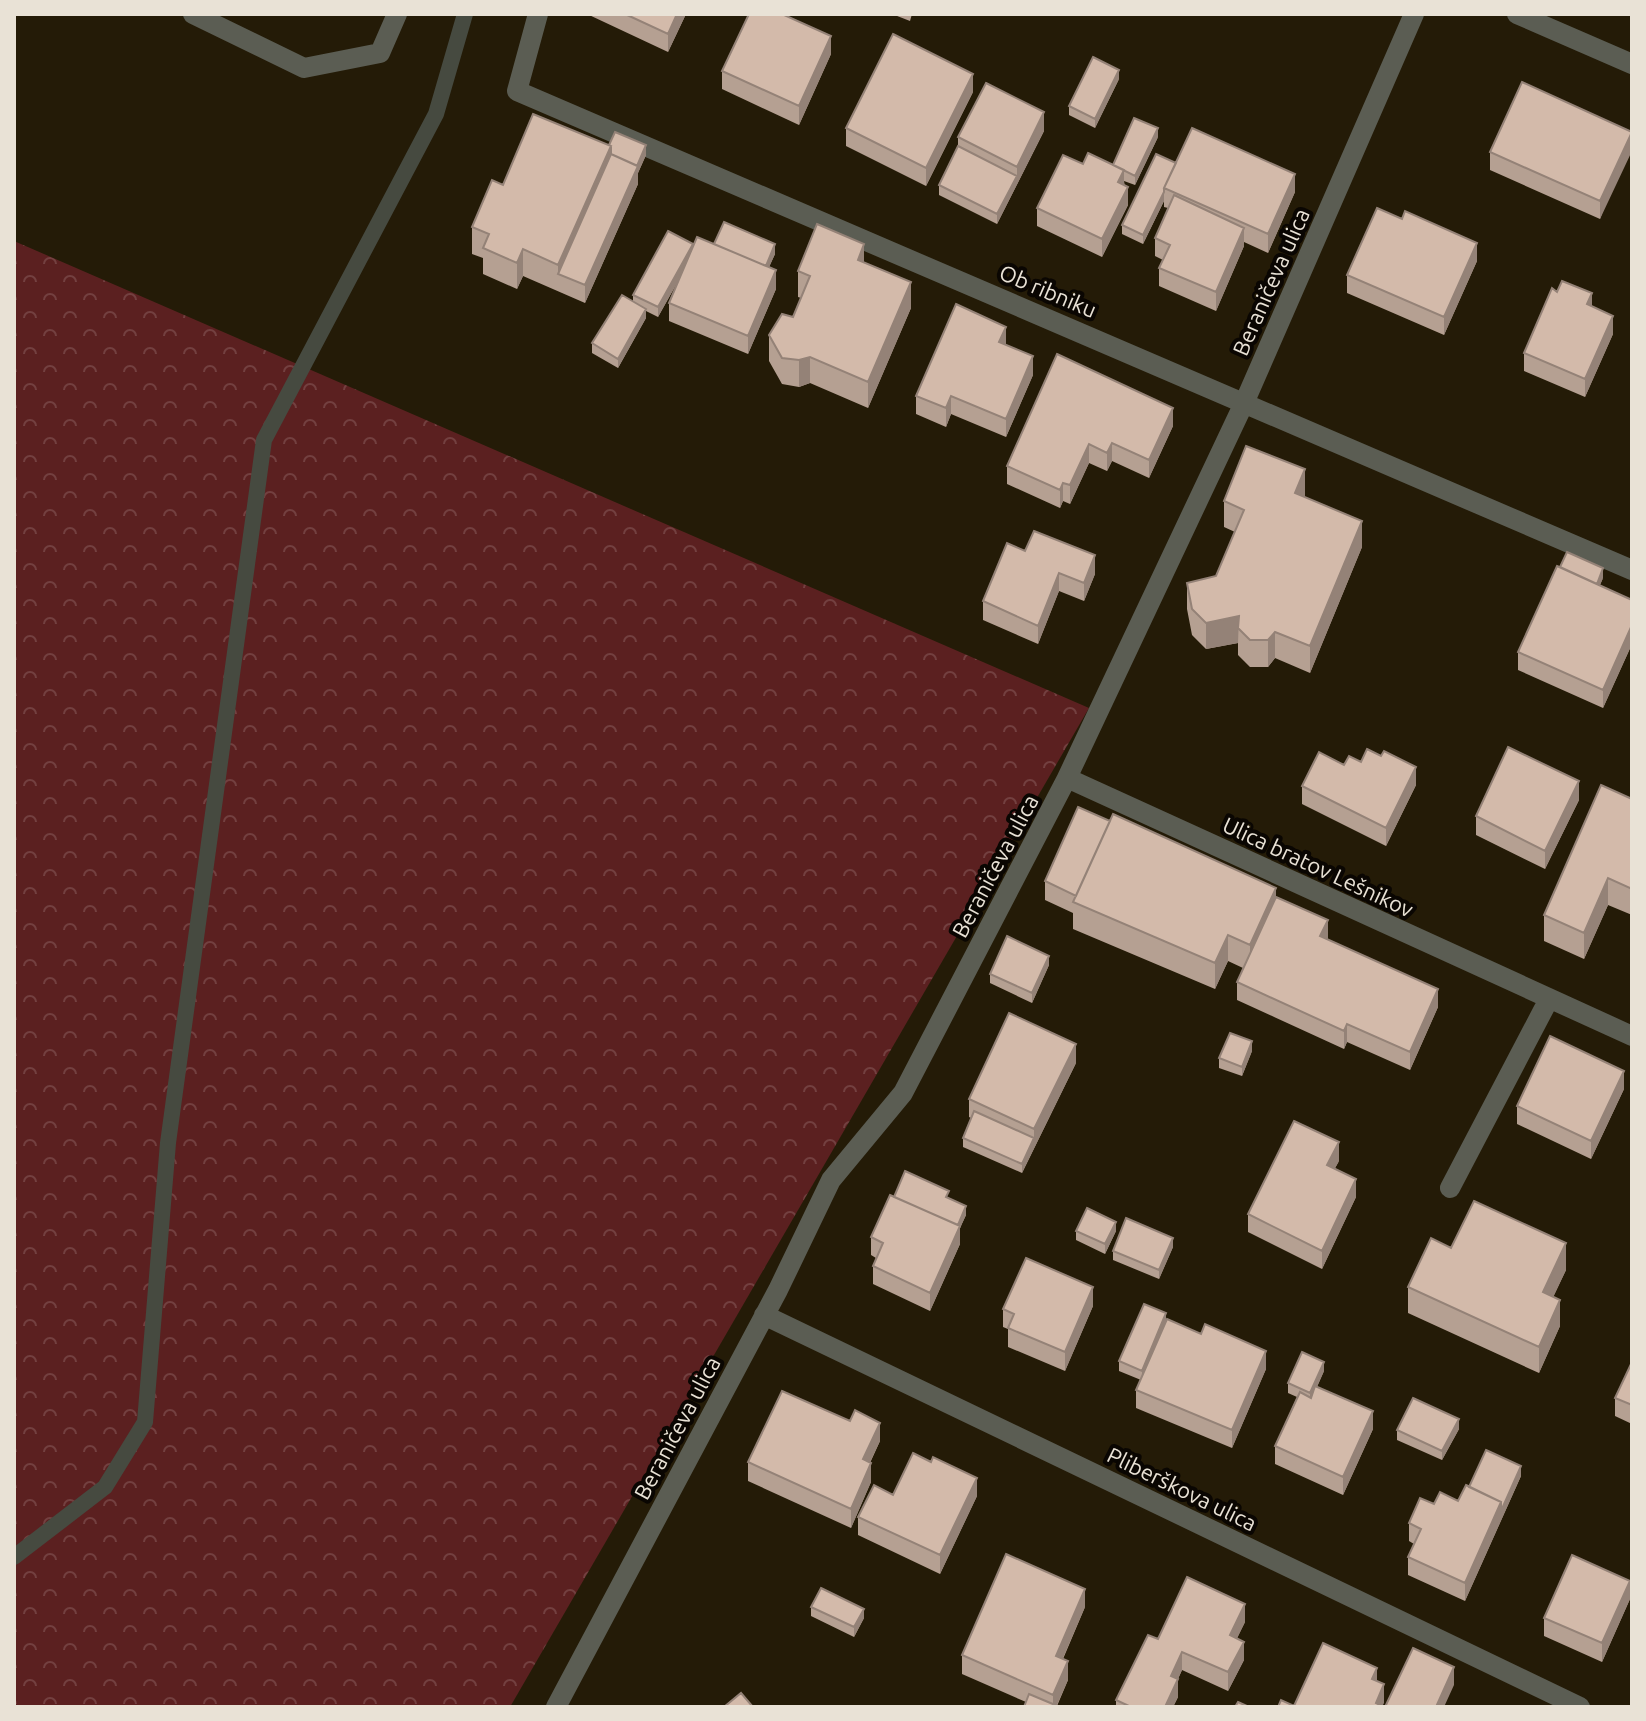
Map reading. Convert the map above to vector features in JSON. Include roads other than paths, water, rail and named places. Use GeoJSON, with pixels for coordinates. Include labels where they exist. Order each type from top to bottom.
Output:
{"type":"FeatureCollection","features":[{"type":"Feature","properties":{"kind":"street"},"geometry":{"type":"LineString","coordinates":[[193,14],[304,68],[380,53],[397,14]]}},
{"type":"Feature","properties":{"kind":"street","name":"Ob ribniku"},"geometry":{"type":"LineString","coordinates":[[538,14],[517,91],[1245,401],[1632,570]]}},
{"type":"Feature","properties":{"kind":"street","name":"Beraničeva ulica"},"geometry":{"type":"LineString","coordinates":[[556,1707],[764,1315],[831,1180],[903,1093],[1067,778],[1245,401],[1414,14]]}},
{"type":"Feature","properties":{"kind":"street"},"geometry":{"type":"LineString","coordinates":[[1517,14],[1632,64]]}},
{"type":"Feature","properties":{"kind":"street","name":"Ulica bratov Lešnikov"},"geometry":{"type":"LineString","coordinates":[[1067,778],[1632,1036]]}},
{"type":"Feature","properties":{"kind":"street"},"geometry":{"type":"LineString","coordinates":[[1450,1188],[1549,999]]}},
{"type":"Feature","properties":{"kind":"street","name":"Pliberškova ulica"},"geometry":{"type":"LineString","coordinates":[[764,1315],[1580,1707]]}},
{"type":"Feature","properties":{"kind":"waterway"},"geometry":{"type":"LineString","coordinates":[[14,1557],[105,1487],[145,1422],[168,1143],[264,440],[436,114],[465,14]]}}]}
